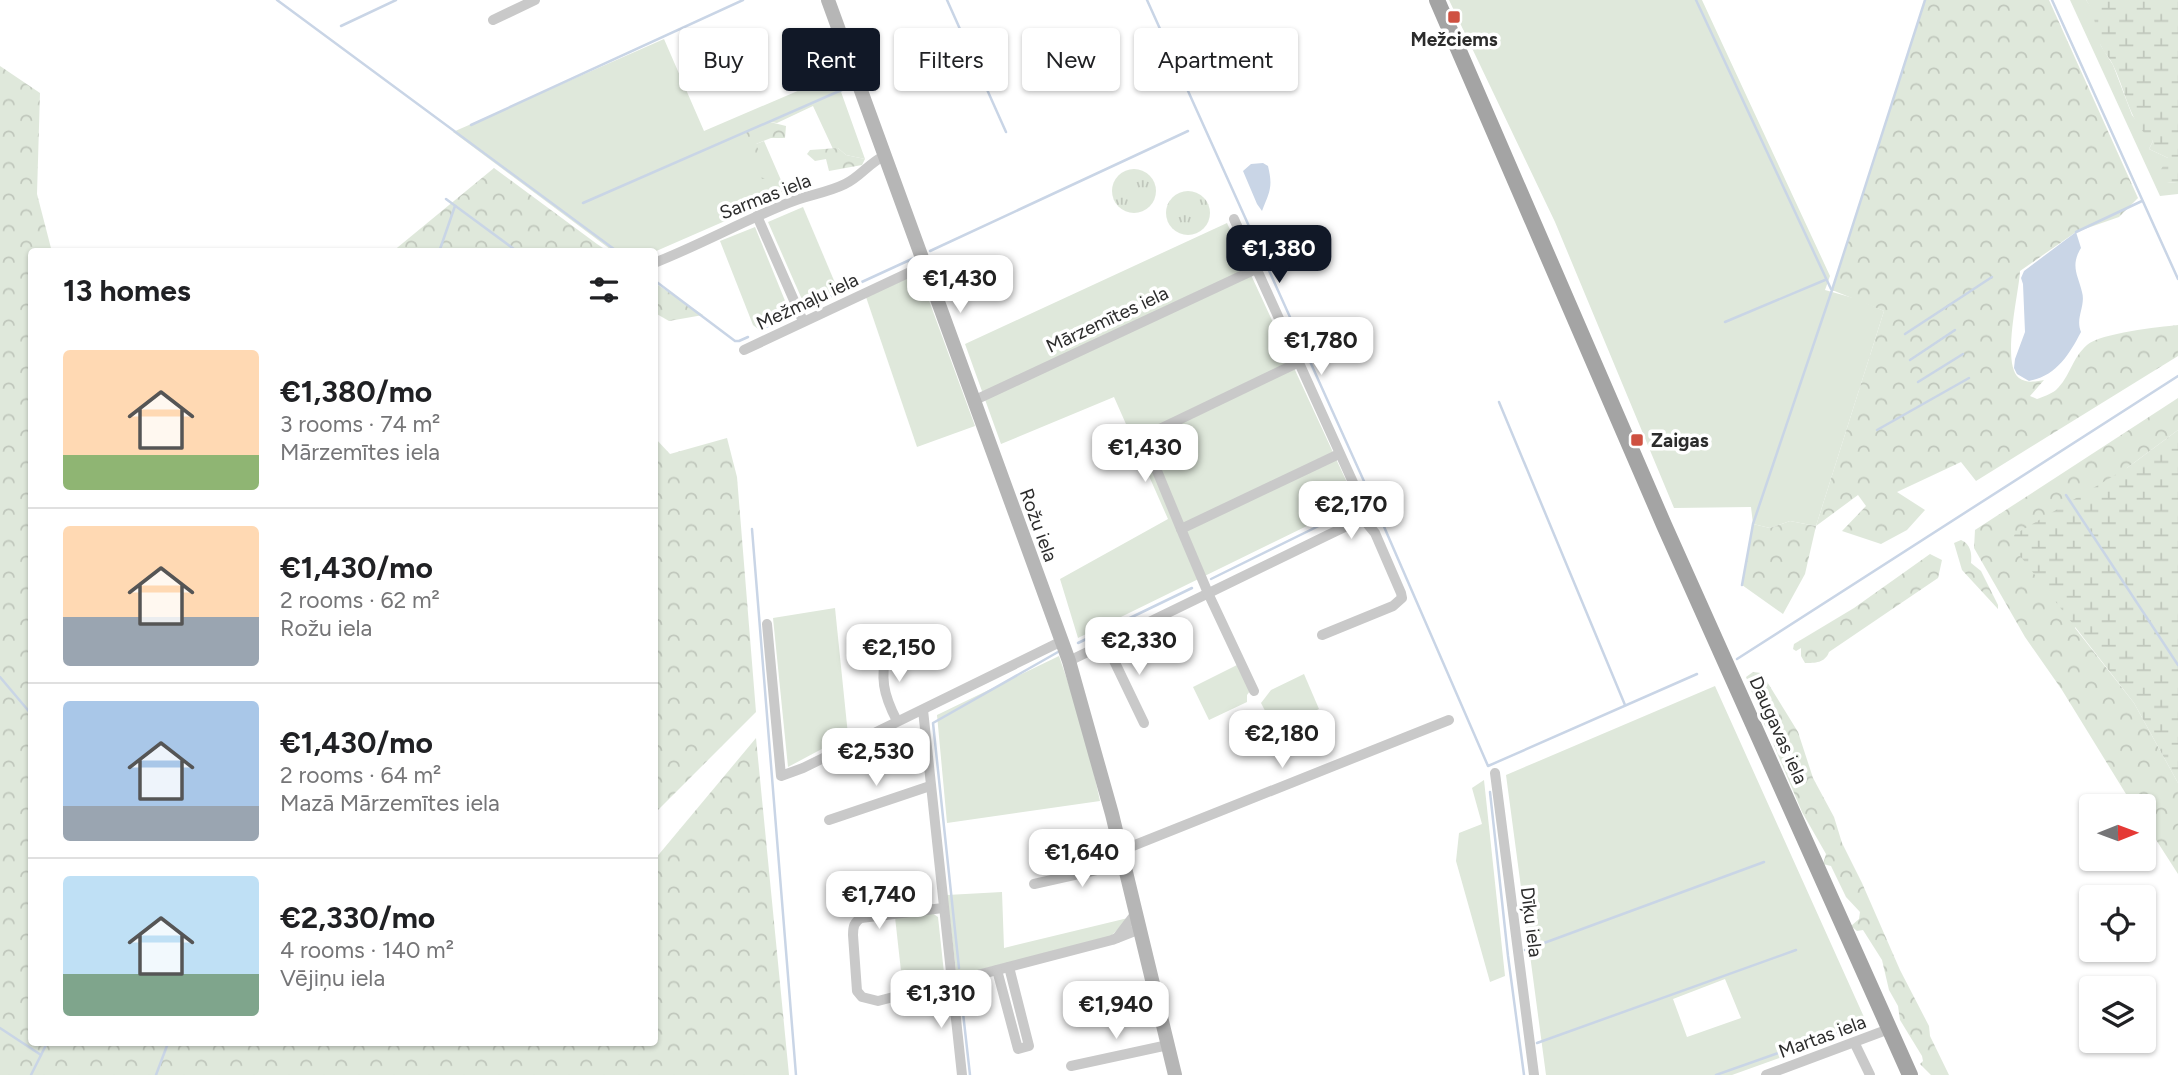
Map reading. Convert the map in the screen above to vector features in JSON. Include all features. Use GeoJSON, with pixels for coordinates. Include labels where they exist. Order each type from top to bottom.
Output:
{"type":"FeatureCollection","features":[{"type":"Feature","properties":{"kind":"main road","name":"Daugavas iela"},"geometry":{"type":"LineString","coordinates":[[1437,0],[1610,402],[1910,1075]]}},
{"type":"Feature","properties":{"kind":"street"},"geometry":{"type":"LineString","coordinates":[[493,20],[535,0]]}},
{"type":"Feature","properties":{"kind":"street","name":"Rožu iela"},"geometry":{"type":"LineString","coordinates":[[828,0],[1069,662],[1091,735],[1175,1075]]}},
{"type":"Feature","properties":{"kind":"street","name":"Sarmas iela"},"geometry":{"type":"LineString","coordinates":[[658,261],[793,200],[820,195],[845,184],[857,178],[871,163],[884,156]]}},
{"type":"Feature","properties":{"kind":"street"},"geometry":{"type":"LineString","coordinates":[[757,216],[803,321]]}},
{"type":"Feature","properties":{"kind":"street"},"geometry":{"type":"LineString","coordinates":[[1234,219],[1365,511],[1365,521],[1375,533],[1402,598],[1393,606],[1322,635]]}},
{"type":"Feature","properties":{"kind":"street","name":"Mežmaļu iela"},"geometry":{"type":"LineString","coordinates":[[744,350],[923,266]]}},
{"type":"Feature","properties":{"kind":"street","name":"Mārzemītes iela"},"geometry":{"type":"LineString","coordinates":[[973,401],[1256,270]]}},
{"type":"Feature","properties":{"kind":"street"},"geometry":{"type":"LineString","coordinates":[[1254,691],[1208,593],[1143,437],[1297,363]]}},
{"type":"Feature","properties":{"kind":"street"},"geometry":{"type":"LineString","coordinates":[[1181,529],[1339,454]]}},
{"type":"Feature","properties":{"kind":"street"},"geometry":{"type":"LineString","coordinates":[[1069,662],[1353,523],[1365,521]]}},
{"type":"Feature","properties":{"kind":"street"},"geometry":{"type":"LineString","coordinates":[[767,624],[781,776],[803,768],[1062,641]]}},
{"type":"Feature","properties":{"kind":"street"},"geometry":{"type":"LineString","coordinates":[[1106,644],[1144,723]]}},
{"type":"Feature","properties":{"kind":"street"},"geometry":{"type":"LineString","coordinates":[[887,648],[883,690],[897,721]]}},
{"type":"Feature","properties":{"kind":"street"},"geometry":{"type":"LineString","coordinates":[[923,710],[962,1075]]}},
{"type":"Feature","properties":{"kind":"street"},"geometry":{"type":"LineString","coordinates":[[1034,884],[1121,857],[1448,720]]}},
{"type":"Feature","properties":{"kind":"street","name":"Dīķu iela"},"geometry":{"type":"LineString","coordinates":[[1495,773],[1534,1075]]}},
{"type":"Feature","properties":{"kind":"street"},"geometry":{"type":"LineString","coordinates":[[829,820],[930,786]]}},
{"type":"Feature","properties":{"kind":"street"},"geometry":{"type":"LineString","coordinates":[[943,908],[857,920],[853,926],[853,935],[858,991],[862,997],[878,1001],[1117,938],[1140,929]]}},
{"type":"Feature","properties":{"kind":"street"},"geometry":{"type":"LineString","coordinates":[[1117,938],[1136,913]]}},
{"type":"Feature","properties":{"kind":"street"},"geometry":{"type":"LineString","coordinates":[[997,970],[1017,1049],[1029,1046],[1009,967]]}},
{"type":"Feature","properties":{"kind":"street","name":"Martas iela"},"geometry":{"type":"LineString","coordinates":[[1766,1075],[1855,1044],[1889,1029]]}},
{"type":"Feature","properties":{"kind":"street"},"geometry":{"type":"LineString","coordinates":[[1855,1044],[1870,1075]]}},
{"type":"Feature","properties":{"kind":"street"},"geometry":{"type":"LineString","coordinates":[[1071,1066],[1168,1045]]}},
{"type":"Feature","properties":{"kind":"green space"},"geometry":{"type":"Polygon","coordinates":[[[1449,0],[1702,0],[1830,276],[1825,290],[1857,299],[1884,311],[1816,526],[1790,521],[1770,528],[1753,524],[1751,507],[1674,508],[1555,222],[1449,0]]]}},
{"type":"Feature","properties":{"kind":"green space"},"geometry":{"type":"Polygon","coordinates":[[[1925,0],[2049,0],[2138,198],[2119,217],[2076,232],[2020,271],[2011,344],[2014,370],[2019,378],[2025,381],[2044,380],[2030,396],[2037,399],[2056,390],[2082,350],[2094,341],[2131,331],[2178,325],[2178,356],[1976,481],[1961,462],[1897,492],[1925,510],[1907,530],[1881,544],[1842,531],[1866,506],[1858,495],[1816,526],[1884,311],[1832,290],[1925,0]]]}},
{"type":"Feature","properties":{"kind":"green space"},"geometry":{"type":"Polygon","coordinates":[[[2070,0],[2086,0],[2093,10],[2101,46],[2113,65],[2132,115],[2153,141],[2149,149],[2168,158],[2167,183],[2178,182],[2178,194],[2160,196],[2070,0]]]}},
{"type":"Feature","properties":{"kind":"green space"},"geometry":{"type":"Polygon","coordinates":[[[2086,0],[2178,0],[2178,182],[2167,183],[2160,171],[2168,158],[2149,149],[2153,141],[2133,116],[2113,65],[2101,46],[2086,0]]]}},
{"type":"Feature","properties":{"kind":"green space"},"geometry":{"type":"Polygon","coordinates":[[[664,39],[679,74],[679,91],[687,91],[704,131],[798,91],[841,91],[865,159],[846,155],[838,148],[833,149],[813,106],[777,123],[770,122],[756,144],[764,141],[787,194],[658,250],[658,248],[609,248],[453,132],[664,39]]]}},
{"type":"Feature","properties":{"kind":"green space"},"geometry":{"type":"Polygon","coordinates":[[[0,66],[40,93],[37,194],[51,248],[28,248],[28,1046],[658,1046],[658,855],[756,738],[789,1075],[0,1075],[0,66]]]}},
{"type":"Feature","properties":{"kind":"green space"},"geometry":{"type":"Polygon","coordinates":[[[770,122],[786,126],[785,138],[771,138],[756,144],[770,177],[762,179],[749,149],[751,145],[743,142],[744,133],[770,122]]]}},
{"type":"Feature","properties":{"kind":"green space"},"geometry":{"type":"Polygon","coordinates":[[[838,148],[846,155],[865,159],[862,165],[829,171],[826,159],[815,161],[807,154],[810,150],[838,148]]]}},
{"type":"Feature","properties":{"kind":"green space"},"geometry":{"type":"Polygon","coordinates":[[[494,168],[603,248],[397,248],[494,168]]]}},
{"type":"Feature","properties":{"kind":"green space"},"geometry":{"type":"Polygon","coordinates":[[[1134,169],[1143,170],[1150,175],[1155,182],[1155,200],[1150,207],[1143,212],[1134,213],[1125,212],[1118,207],[1113,200],[1112,191],[1113,182],[1118,175],[1125,170],[1134,169]]]}},
{"type":"Feature","properties":{"kind":"green space"},"geometry":{"type":"Polygon","coordinates":[[[1188,191],[1197,192],[1204,197],[1209,204],[1209,222],[1204,229],[1197,234],[1188,235],[1179,234],[1172,229],[1167,222],[1166,213],[1167,204],[1172,197],[1179,192],[1188,191]]]}},
{"type":"Feature","properties":{"kind":"green space"},"geometry":{"type":"Polygon","coordinates":[[[803,207],[838,290],[804,304],[768,222],[803,207]]]}},
{"type":"Feature","properties":{"kind":"green space"},"geometry":{"type":"Polygon","coordinates":[[[1227,223],[1356,502],[1078,638],[1060,579],[1168,519],[1114,397],[1001,444],[965,344],[1227,223]]]}},
{"type":"Feature","properties":{"kind":"green space"},"geometry":{"type":"Polygon","coordinates":[[[755,227],[790,313],[758,329],[753,325],[720,241],[755,227]]]}},
{"type":"Feature","properties":{"kind":"green space"},"geometry":{"type":"Polygon","coordinates":[[[912,274],[920,276],[975,426],[917,447],[866,297],[912,274]]]}},
{"type":"Feature","properties":{"kind":"green space"},"geometry":{"type":"Polygon","coordinates":[[[658,285],[703,315],[669,321],[658,315],[658,285]]]}},
{"type":"Feature","properties":{"kind":"green space"},"geometry":{"type":"Polygon","coordinates":[[[2178,398],[2178,430],[2127,468],[2075,628],[2134,703],[2178,783],[2178,874],[2156,840],[2156,794],[2126,794],[2062,690],[2025,637],[1974,548],[1975,530],[2178,398]]]}},
{"type":"Feature","properties":{"kind":"green space"},"geometry":{"type":"Polygon","coordinates":[[[2178,430],[2178,783],[2134,703],[2007,539],[2127,468],[2178,430]]]}},
{"type":"Feature","properties":{"kind":"green space"},"geometry":{"type":"Polygon","coordinates":[[[727,438],[737,477],[756,712],[658,810],[658,441],[670,454],[727,438]]]}},
{"type":"Feature","properties":{"kind":"green space"},"geometry":{"type":"Polygon","coordinates":[[[1790,521],[1816,526],[1805,574],[1783,614],[1742,585],[1753,524],[1770,528],[1790,521]]]}},
{"type":"Feature","properties":{"kind":"green space"},"geometry":{"type":"Polygon","coordinates":[[[1961,540],[1969,547],[1971,563],[1981,571],[1998,609],[1962,570],[1954,543],[1961,540]]]}},
{"type":"Feature","properties":{"kind":"green space"},"geometry":{"type":"Polygon","coordinates":[[[1930,554],[1942,560],[1938,578],[1829,652],[1822,660],[1805,663],[1801,648],[1796,651],[1793,649],[1794,644],[1854,608],[1930,554]]]}},
{"type":"Feature","properties":{"kind":"green space"},"geometry":{"type":"Polygon","coordinates":[[[835,608],[848,735],[788,767],[773,618],[835,608]]]}},
{"type":"Feature","properties":{"kind":"green space"},"geometry":{"type":"Polygon","coordinates":[[[1059,656],[1084,729],[1100,801],[947,823],[937,715],[1059,656]]]}},
{"type":"Feature","properties":{"kind":"green space"},"geometry":{"type":"Polygon","coordinates":[[[1237,665],[1250,691],[1247,702],[1209,720],[1193,687],[1237,665]]]}},
{"type":"Feature","properties":{"kind":"green space"},"geometry":{"type":"Polygon","coordinates":[[[1753,672],[1761,673],[1798,732],[1813,778],[1834,817],[1842,843],[1900,970],[1929,1026],[1930,1036],[1949,1075],[1931,1075],[1920,1064],[1923,1061],[1922,1056],[1900,1020],[1898,1006],[1889,990],[1882,960],[1863,930],[1857,931],[1851,926],[1859,919],[1860,912],[1846,897],[1831,866],[1823,864],[1826,854],[1802,812],[1773,743],[1775,734],[1765,726],[1746,677],[1753,672]]]}},
{"type":"Feature","properties":{"kind":"green space"},"geometry":{"type":"Polygon","coordinates":[[[1304,674],[1319,709],[1275,730],[1261,703],[1271,690],[1304,674]]]}},
{"type":"Feature","properties":{"kind":"green space"},"geometry":{"type":"Polygon","coordinates":[[[1715,686],[1868,1026],[1732,1075],[1546,1075],[1506,775],[1715,686]],[[1725,979],[1673,999],[1687,1037],[1741,1018],[1725,979]]]}},
{"type":"Feature","properties":{"kind":"green space"},"geometry":{"type":"Polygon","coordinates":[[[1484,780],[1505,976],[1490,982],[1456,861],[1459,833],[1482,824],[1472,788],[1484,780]]]}},
{"type":"Feature","properties":{"kind":"green space"},"geometry":{"type":"Polygon","coordinates":[[[1002,892],[1004,948],[1128,920],[1111,936],[963,974],[956,971],[947,895],[1002,892]]]}},
{"type":"Feature","properties":{"kind":"green space"},"geometry":{"type":"Polygon","coordinates":[[[932,913],[938,917],[944,973],[941,980],[903,989],[895,917],[932,913]]]}},
{"type":"Feature","properties":{"kind":"water"},"geometry":{"type":"Polygon","coordinates":[[[1263,163],[1268,166],[1270,184],[1262,211],[1243,171],[1251,164],[1263,163]]]}},
{"type":"Feature","properties":{"kind":"water"},"geometry":{"type":"Polygon","coordinates":[[[2076,232],[2081,248],[2075,265],[2083,297],[2079,322],[2081,332],[2061,363],[2047,374],[2029,381],[2017,374],[2014,368],[2025,332],[2021,278],[2024,271],[2076,232]]]}},
{"type":"Feature","properties":{"kind":"waterway"},"geometry":{"type":"LineString","coordinates":[[277,0],[613,248]]}},
{"type":"Feature","properties":{"kind":"waterway"},"geometry":{"type":"LineString","coordinates":[[341,26],[396,0]]}},
{"type":"Feature","properties":{"kind":"waterway"},"geometry":{"type":"LineString","coordinates":[[471,125],[743,0]]}},
{"type":"Feature","properties":{"kind":"waterway"},"geometry":{"type":"LineString","coordinates":[[947,0],[1006,132]]}},
{"type":"Feature","properties":{"kind":"waterway"},"geometry":{"type":"LineString","coordinates":[[1147,0],[1372,499],[1488,766],[1697,674]]}},
{"type":"Feature","properties":{"kind":"waterway"},"geometry":{"type":"LineString","coordinates":[[1696,0],[1831,289]]}},
{"type":"Feature","properties":{"kind":"waterway"},"geometry":{"type":"LineString","coordinates":[[1742,585],[1753,524],[1925,0]]}},
{"type":"Feature","properties":{"kind":"waterway"},"geometry":{"type":"LineString","coordinates":[[2052,0],[2178,279]]}},
{"type":"Feature","properties":{"kind":"waterway"},"geometry":{"type":"LineString","coordinates":[[583,203],[839,91]]}},
{"type":"Feature","properties":{"kind":"waterway"},"geometry":{"type":"LineString","coordinates":[[930,251],[1188,131]]}},
{"type":"Feature","properties":{"kind":"waterway"},"geometry":{"type":"LineString","coordinates":[[446,199],[513,248]]}},
{"type":"Feature","properties":{"kind":"waterway"},"geometry":{"type":"LineString","coordinates":[[2076,232],[2142,201]]}},
{"type":"Feature","properties":{"kind":"waterway"},"geometry":{"type":"LineString","coordinates":[[440,248],[455,206]]}},
{"type":"Feature","properties":{"kind":"waterway"},"geometry":{"type":"LineString","coordinates":[[803,309],[914,258]]}},
{"type":"Feature","properties":{"kind":"waterway"},"geometry":{"type":"LineString","coordinates":[[1905,334],[1992,277]]}},
{"type":"Feature","properties":{"kind":"waterway"},"geometry":{"type":"LineString","coordinates":[[1725,322],[1825,280]]}},
{"type":"Feature","properties":{"kind":"waterway"},"geometry":{"type":"LineString","coordinates":[[658,283],[735,341],[748,337]]}},
{"type":"Feature","properties":{"kind":"waterway"},"geometry":{"type":"LineString","coordinates":[[760,330],[790,315]]}},
{"type":"Feature","properties":{"kind":"waterway"},"geometry":{"type":"LineString","coordinates":[[1910,360],[1955,330]]}},
{"type":"Feature","properties":{"kind":"waterway"},"geometry":{"type":"LineString","coordinates":[[1918,382],[1963,354]]}},
{"type":"Feature","properties":{"kind":"waterway"},"geometry":{"type":"LineString","coordinates":[[1737,659],[2178,376]]}},
{"type":"Feature","properties":{"kind":"waterway"},"geometry":{"type":"LineString","coordinates":[[1877,430],[1969,378]]}},
{"type":"Feature","properties":{"kind":"waterway"},"geometry":{"type":"LineString","coordinates":[[1499,402],[1625,705]]}},
{"type":"Feature","properties":{"kind":"waterway"},"geometry":{"type":"LineString","coordinates":[[2066,495],[2178,665]]}},
{"type":"Feature","properties":{"kind":"waterway"},"geometry":{"type":"LineString","coordinates":[[1211,579],[1349,511]]}},
{"type":"Feature","properties":{"kind":"waterway"},"geometry":{"type":"LineString","coordinates":[[752,529],[796,1075]]}},
{"type":"Feature","properties":{"kind":"waterway"},"geometry":{"type":"LineString","coordinates":[[1078,643],[1192,588]]}},
{"type":"Feature","properties":{"kind":"waterway"},"geometry":{"type":"LineString","coordinates":[[959,968],[933,723],[1058,652]]}},
{"type":"Feature","properties":{"kind":"waterway"},"geometry":{"type":"LineString","coordinates":[[0,677],[28,710]]}},
{"type":"Feature","properties":{"kind":"waterway"},"geometry":{"type":"LineString","coordinates":[[1490,792],[1524,1075]]}},
{"type":"Feature","properties":{"kind":"waterway"},"geometry":{"type":"LineString","coordinates":[[1525,950],[1764,862]]}},
{"type":"Feature","properties":{"kind":"waterway"},"geometry":{"type":"LineString","coordinates":[[1537,1043],[1796,950]]}},
{"type":"Feature","properties":{"kind":"waterway"},"geometry":{"type":"LineString","coordinates":[[960,986],[970,1075]]}},
{"type":"Feature","properties":{"kind":"waterway"},"geometry":{"type":"LineString","coordinates":[[1716,1075],[1860,1024]]}},
{"type":"Feature","properties":{"kind":"waterway"},"geometry":{"type":"LineString","coordinates":[[0,1028],[41,1055]]}},
{"type":"Feature","properties":{"kind":"waterway"},"geometry":{"type":"LineString","coordinates":[[31,1075],[46,1046]]}},
{"type":"Feature","properties":{"kind":"waterway"},"geometry":{"type":"LineString","coordinates":[[156,1075],[167,1046]]}},
{"type":"Feature","properties":{"kind":"place","name":"Mežciems"},"geometry":{"type":"Point","coordinates":[1454,17]}},
{"type":"Feature","properties":{"kind":"place","name":"Zaigas"},"geometry":{"type":"Point","coordinates":[1637,440]}}]}
